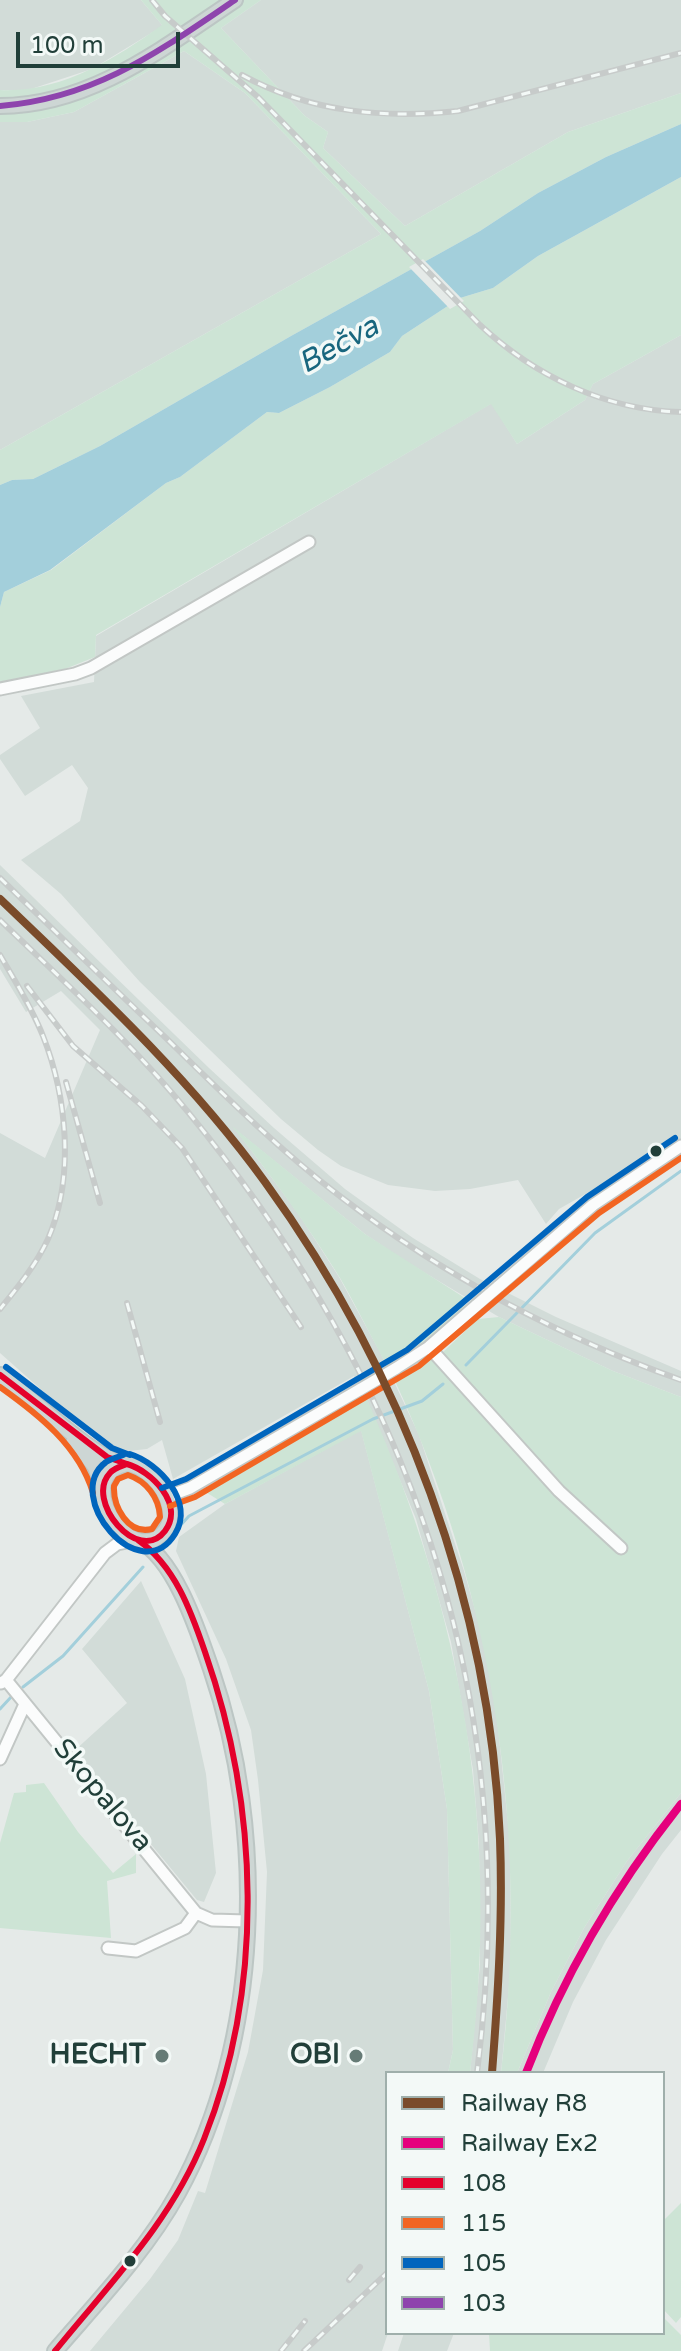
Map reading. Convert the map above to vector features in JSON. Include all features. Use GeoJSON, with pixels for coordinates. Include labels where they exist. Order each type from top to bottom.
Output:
{"type":"FeatureCollection","features":[{"type":"Feature","properties":{"kind":"main road"},"geometry":{"type":"LineString","coordinates":[[0,106],[50,102],[90,88],[135,65],[235,0]]}},
{"type":"Feature","properties":{"kind":"main road"},"geometry":{"type":"LineString","coordinates":[[0,1375],[107,1457],[146,1470],[158,1482],[169,1511],[167,1546],[177,1586]]}},
{"type":"Feature","properties":{"kind":"main road"},"geometry":{"type":"LineString","coordinates":[[52,1416],[95,1467],[113,1521],[164,1563],[177,1586],[209,1664],[231,1738],[246,1837],[247,1921],[241,1993],[231,2045],[215,2104],[194,2162],[168,2211],[146,2241],[55,2351]]}},
{"type":"Feature","properties":{"kind":"main road"},"geometry":{"type":"LineString","coordinates":[[103,1490],[109,1473],[127,1464]]}},
{"type":"Feature","properties":{"kind":"main road"},"geometry":{"type":"LineString","coordinates":[[138,1540],[152,1540],[167,1527]]}},
{"type":"Feature","properties":{"kind":"street"},"geometry":{"type":"LineString","coordinates":[[0,689],[91,668],[309,542]]}},
{"type":"Feature","properties":{"kind":"street"},"geometry":{"type":"LineString","coordinates":[[166,1497],[190,1488],[429,1347],[593,1205],[681,1146]]}},
{"type":"Feature","properties":{"kind":"street"},"geometry":{"type":"LineString","coordinates":[[429,1347],[559,1491],[621,1548]]}},
{"type":"Feature","properties":{"kind":"street"},"geometry":{"type":"LineString","coordinates":[[3,1682],[105,1553],[112,1539],[113,1521]]}},
{"type":"Feature","properties":{"kind":"street"},"geometry":{"type":"LineString","coordinates":[[105,1553],[117,1544],[138,1540]]}},
{"type":"Feature","properties":{"kind":"street","name":"Skopalova"},"geometry":{"type":"LineString","coordinates":[[3,1682],[25,1704],[196,1913]]}},
{"type":"Feature","properties":{"kind":"street"},"geometry":{"type":"LineString","coordinates":[[0,1759],[25,1704]]}},
{"type":"Feature","properties":{"kind":"street"},"geometry":{"type":"LineString","coordinates":[[108,1948],[136,1951],[185,1928],[196,1913],[212,1920],[247,1921]]}},
{"type":"Feature","properties":{"kind":"shaded area"},"geometry":{"type":"Polygon","coordinates":[[[0,0],[141,0],[163,26],[92,69],[25,91],[0,90],[0,0]]]}},
{"type":"Feature","properties":{"kind":"shaded area"},"geometry":{"type":"Polygon","coordinates":[[[261,0],[681,0],[681,93],[568,132],[405,226],[323,148],[328,132],[305,116],[221,28],[261,0]]]}},
{"type":"Feature","properties":{"kind":"shaded area"},"geometry":{"type":"Polygon","coordinates":[[[184,51],[245,93],[381,234],[0,450],[0,122],[27,122],[74,112],[184,51]]]}},
{"type":"Feature","properties":{"kind":"shaded area"},"geometry":{"type":"Polygon","coordinates":[[[681,335],[681,1140],[559,1209],[546,1224],[518,1180],[470,1189],[435,1191],[388,1185],[341,1166],[281,1119],[140,982],[61,894],[21,860],[80,821],[88,788],[72,765],[25,796],[0,755],[40,728],[21,696],[94,682],[96,636],[492,403],[517,444],[585,400],[593,384],[681,335]]]}},
{"type":"Feature","properties":{"kind":"shaded area"},"geometry":{"type":"Polygon","coordinates":[[[0,865],[209,1068],[345,1189],[413,1238],[480,1279],[556,1317],[681,1371],[681,1397],[613,1371],[499,1317],[365,1234],[236,1130],[298,1213],[339,1277],[380,1352],[419,1435],[482,1634],[495,1699],[510,1842],[511,1965],[501,2071],[470,2071],[480,1964],[479,1844],[473,1770],[451,1642],[416,1519],[354,1376],[173,1479],[162,1440],[147,1449],[119,1452],[89,1432],[0,1353],[0,1133],[45,1158],[100,1030],[61,991],[26,1012],[0,969],[0,865]]]}},
{"type":"Feature","properties":{"kind":"shaded area"},"geometry":{"type":"Polygon","coordinates":[[[361,1430],[429,1691],[447,1809],[453,2050],[448,2071],[385,2071],[387,2335],[382,2351],[90,2351],[178,2240],[198,2191],[205,2193],[248,2052],[263,1970],[267,1872],[251,1730],[226,1659],[176,1551],[179,1537],[225,1504],[361,1430]]]}},
{"type":"Feature","properties":{"kind":"shaded area"},"geometry":{"type":"Polygon","coordinates":[[[141,1581],[185,1679],[206,1774],[216,1873],[204,1902],[197,1900],[74,1751],[127,1703],[82,1649],[141,1581]]]}},
{"type":"Feature","properties":{"kind":"shaded area"},"geometry":{"type":"Polygon","coordinates":[[[681,1793],[681,1830],[606,1940],[573,2002],[544,2071],[518,2071],[551,1992],[584,1928],[627,1861],[681,1793]]]}},
{"type":"Feature","properties":{"kind":"shaded area"},"geometry":{"type":"Polygon","coordinates":[[[403,2335],[453,2335],[447,2351],[398,2351],[403,2335]]]}},
{"type":"Feature","properties":{"kind":"green space"},"geometry":{"type":"Polygon","coordinates":[[[141,0],[261,0],[221,28],[305,116],[328,132],[323,148],[405,226],[568,132],[681,93],[681,124],[606,157],[538,193],[480,231],[100,446],[33,479],[12,480],[0,485],[0,450],[381,234],[245,93],[184,51],[74,112],[27,122],[0,122],[0,90],[44,86],[65,80],[106,61],[162,25],[141,0]]]}},
{"type":"Feature","properties":{"kind":"green space"},"geometry":{"type":"Polygon","coordinates":[[[681,177],[681,335],[593,384],[585,400],[517,444],[491,404],[96,635],[95,657],[65,669],[0,682],[0,607],[4,592],[51,570],[267,412],[279,413],[330,387],[390,352],[402,336],[460,298],[493,288],[538,256],[681,177]]]}},
{"type":"Feature","properties":{"kind":"green space"},"geometry":{"type":"Polygon","coordinates":[[[232,1126],[365,1234],[468,1300],[462,1309],[432,1337],[387,1366],[327,1258],[232,1126]]]}},
{"type":"Feature","properties":{"kind":"green space"},"geometry":{"type":"Polygon","coordinates":[[[499,1317],[613,1371],[681,1397],[681,1793],[627,1861],[584,1928],[551,1992],[518,2071],[501,2071],[509,1984],[511,1896],[507,1807],[496,1720],[480,1633],[458,1547],[429,1463],[395,1381],[432,1359],[463,1378],[442,1353],[478,1319],[499,1317]]]}},
{"type":"Feature","properties":{"kind":"green space"},"geometry":{"type":"Polygon","coordinates":[[[366,1397],[400,1479],[428,1561],[450,1644],[466,1728],[477,1812],[481,1898],[478,1985],[470,2071],[448,2071],[453,2050],[447,1809],[429,1691],[361,1431],[225,1504],[204,1491],[366,1397]]]}},
{"type":"Feature","properties":{"kind":"green space"},"geometry":{"type":"Polygon","coordinates":[[[44,1783],[78,1832],[113,1873],[136,1854],[136,1873],[107,1881],[111,1938],[0,1928],[0,1843],[14,1793],[26,1792],[26,1785],[44,1783]]]}},
{"type":"Feature","properties":{"kind":"green space"},"geometry":{"type":"Polygon","coordinates":[[[681,2203],[681,2317],[676,2323],[665,2311],[665,2219],[681,2203]]]}},
{"type":"Feature","properties":{"kind":"green space"},"geometry":{"type":"Polygon","coordinates":[[[665,2319],[681,2335],[681,2351],[490,2351],[489,2335],[665,2335],[665,2319]]]}},
{"type":"Feature","properties":{"kind":"water","name":"Bečva"},"geometry":{"type":"Polygon","coordinates":[[[681,124],[681,177],[538,256],[493,288],[460,298],[402,336],[390,352],[330,387],[279,413],[267,412],[50,570],[4,592],[0,607],[0,485],[12,480],[33,479],[100,446],[480,231],[538,193],[606,157],[681,124]]]}},
{"type":"Feature","properties":{"kind":"pier"},"geometry":{"type":"Polygon","coordinates":[[[423,259],[464,301],[450,309],[409,267],[423,259]]]}},
{"type":"Feature","properties":{"kind":"waterway"},"geometry":{"type":"LineString","coordinates":[[466,1365],[595,1233],[681,1171]]}},
{"type":"Feature","properties":{"kind":"waterway"},"geometry":{"type":"LineString","coordinates":[[168,1539],[189,1516],[373,1419],[422,1401],[443,1384]]}},
{"type":"Feature","properties":{"kind":"waterway"},"geometry":{"type":"LineString","coordinates":[[23,1687],[63,1656],[143,1567]]}},
{"type":"Feature","properties":{"kind":"waterway"},"geometry":{"type":"LineString","coordinates":[[0,1709],[12,1696]]}},
{"type":"Feature","properties":{"kind":"railway"},"geometry":{"type":"LineString","coordinates":[[152,0],[165,16],[259,98],[501,343],[548,374],[599,397],[625,405],[681,412]]}},
{"type":"Feature","properties":{"kind":"railway"},"geometry":{"type":"LineString","coordinates":[[242,75],[320,105],[374,113],[430,113],[458,111],[681,53]]}},
{"type":"Feature","properties":{"kind":"railway"},"geometry":{"type":"LineString","coordinates":[[0,878],[251,1120],[341,1197],[420,1252],[504,1302],[591,1344],[681,1380]]}},
{"type":"Feature","properties":{"kind":"railway"},"geometry":{"type":"LineString","coordinates":[[0,920],[97,1013],[188,1112],[268,1219],[337,1329],[393,1444],[436,1562],[467,1684],[484,1810],[488,1939],[477,2071]]}},
{"type":"Feature","properties":{"kind":"railway"},"geometry":{"type":"LineString","coordinates":[[0,955],[43,1036],[58,1085],[65,1137],[62,1190],[48,1239],[32,1267],[0,1309]]}},
{"type":"Feature","properties":{"kind":"railway"},"geometry":{"type":"LineString","coordinates":[[27,986],[73,1046],[142,1106],[182,1148],[301,1327]]}},
{"type":"Feature","properties":{"kind":"railway"},"geometry":{"type":"LineString","coordinates":[[66,1082],[100,1203]]}},
{"type":"Feature","properties":{"kind":"railway"},"geometry":{"type":"LineString","coordinates":[[127,1303],[160,1422]]}},
{"type":"Feature","properties":{"kind":"railway"},"geometry":{"type":"LineString","coordinates":[[349,2280],[360,2267]]}},
{"type":"Feature","properties":{"kind":"railway"},"geometry":{"type":"LineString","coordinates":[[304,2351],[385,2275]]}},
{"type":"Feature","properties":{"kind":"railway"},"geometry":{"type":"LineString","coordinates":[[281,2351],[305,2321]]}},
{"type":"Feature","properties":{"kind":"rail line","name":"R8"},"geometry":{"type":"LineString","coordinates":[[0,899],[139,1034],[236,1143],[314,1255],[359,1332],[397,1411],[430,1493],[458,1578],[478,1664],[493,1751],[501,1898],[492,2071]]}},
{"type":"Feature","properties":{"kind":"rail line","name":"Ex2"},"geometry":{"type":"LineString","coordinates":[[527,2071],[557,2001],[593,1932],[634,1867],[681,1804]]}},
{"type":"Feature","properties":{"kind":"transit line","name":"103"},"geometry":{"type":"LineString","coordinates":[[0,106],[66,93],[125,70],[235,0]]}},
{"type":"Feature","properties":{"kind":"transit line","name":"105"},"geometry":{"type":"LineString","coordinates":[[162,1488],[186,1479],[407,1350],[587,1197],[675,1138]]}},
{"type":"Feature","properties":{"kind":"transit line","name":"115"},"geometry":{"type":"LineString","coordinates":[[170,1506],[195,1497],[419,1366],[599,1213],[681,1158]]}},
{"type":"Feature","properties":{"kind":"transit line","name":"105"},"geometry":{"type":"LineString","coordinates":[[6,1367],[112,1448],[130,1455]]}},
{"type":"Feature","properties":{"kind":"transit line","name":"108"},"geometry":{"type":"LineString","coordinates":[[0,1375],[107,1457],[127,1464]]}},
{"type":"Feature","properties":{"kind":"transit line","name":"115"},"geometry":{"type":"LineString","coordinates":[[0,1387],[56,1432],[78,1460],[93,1493]]}},
{"type":"Feature","properties":{"kind":"transit line","name":"105"},"geometry":{"type":"LineString","coordinates":[[123,1455],[106,1462],[95,1477],[93,1495],[99,1514],[110,1532],[126,1545],[143,1551],[160,1548],[175,1534],[180,1522],[177,1497],[162,1475],[130,1454]]}},
{"type":"Feature","properties":{"kind":"transit line","name":"108"},"geometry":{"type":"LineString","coordinates":[[127,1464],[155,1481],[168,1500],[170,1521],[165,1531],[154,1540],[141,1540],[129,1535],[109,1512],[104,1498],[104,1485],[110,1473],[127,1464]]}},
{"type":"Feature","properties":{"kind":"transit line","name":"115"},"geometry":{"type":"LineString","coordinates":[[128,1475],[146,1486],[157,1503],[160,1517],[152,1529],[143,1530],[129,1524],[119,1510],[114,1486],[118,1479],[128,1475]]}},
{"type":"Feature","properties":{"kind":"transit line","name":"108"},"geometry":{"type":"LineString","coordinates":[[55,2351],[138,2251],[175,2198],[190,2169],[224,2080],[237,2020],[245,1958],[248,1896],[244,1833],[236,1772],[223,1711],[200,1636],[180,1590],[162,1563],[138,1540]]}},
{"type":"Feature","properties":{"kind":"place","name":"HECHT"},"geometry":{"type":"Point","coordinates":[162,2056]}},
{"type":"Feature","properties":{"kind":"place","name":"OBI"},"geometry":{"type":"Point","coordinates":[356,2056]}}]}
